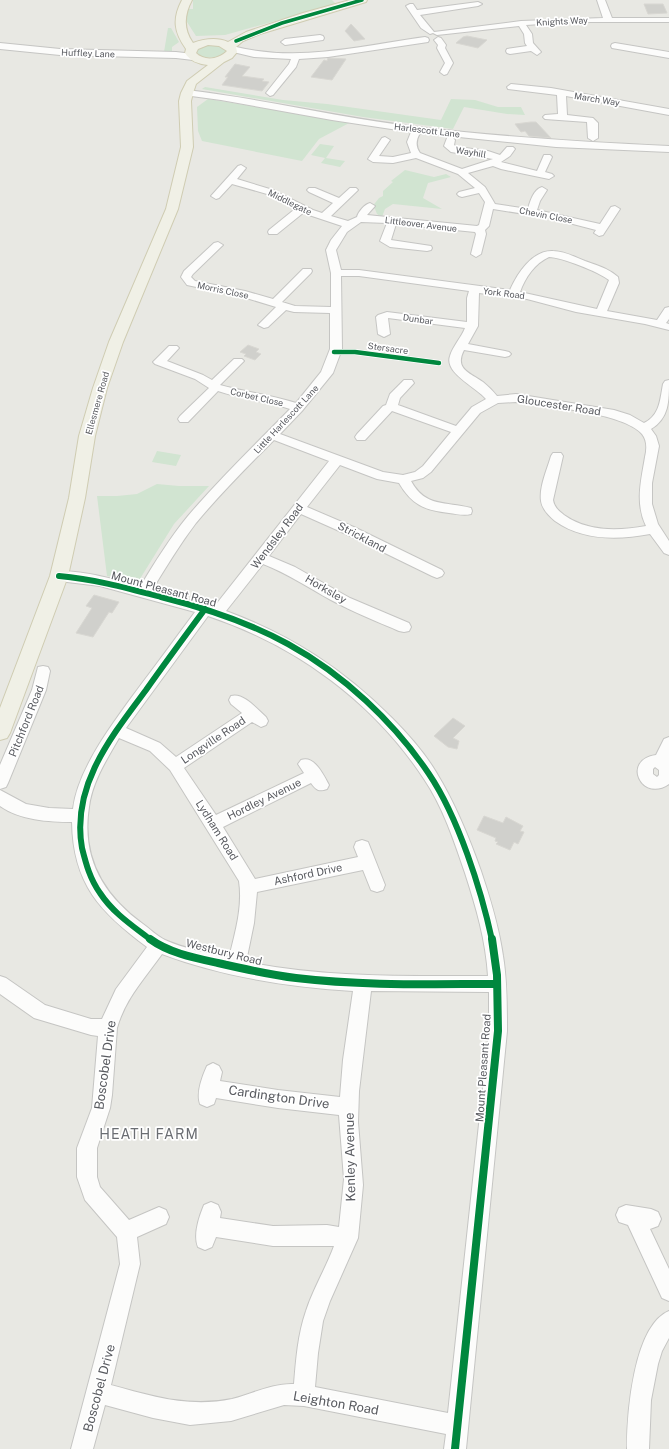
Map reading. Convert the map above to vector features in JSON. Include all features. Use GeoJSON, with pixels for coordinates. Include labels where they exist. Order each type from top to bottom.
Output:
{"type":"FeatureCollection","features":[{"type":"Feature","properties":{"kind":"main road"},"geometry":{"type":"LineString","coordinates":[[188,0],[180,14],[179,22],[184,39],[201,66],[198,72],[198,77]]}},
{"type":"Feature","properties":{"kind":"main road"},"geometry":{"type":"LineString","coordinates":[[193,54],[195,46],[253,32],[310,14],[362,0]]}},
{"type":"Feature","properties":{"kind":"main road"},"geometry":{"type":"LineString","coordinates":[[187,93],[191,83],[227,53],[236,40],[253,32]]}},
{"type":"Feature","properties":{"kind":"main road"},"geometry":{"type":"LineString","coordinates":[[183,35],[209,42],[222,43],[227,53]]}},
{"type":"Feature","properties":{"kind":"main road"},"geometry":{"type":"LineString","coordinates":[[193,54],[227,53]]}},
{"type":"Feature","properties":{"kind":"main road","name":"Ellesmere Road"},"geometry":{"type":"LineString","coordinates":[[0,733],[59,576],[77,498],[87,436],[100,388],[116,342],[172,209],[187,147],[185,101],[187,93]]}},
{"type":"Feature","properties":{"kind":"street"},"geometry":{"type":"LineString","coordinates":[[601,0],[608,19]]}},
{"type":"Feature","properties":{"kind":"street"},"geometry":{"type":"LineString","coordinates":[[415,14],[478,4]]}},
{"type":"Feature","properties":{"kind":"street"},"geometry":{"type":"LineString","coordinates":[[410,6],[449,63],[444,72]]}},
{"type":"Feature","properties":{"kind":"street","name":"Knights Way"},"geometry":{"type":"LineString","coordinates":[[227,53],[296,56],[330,54],[372,49],[456,32],[521,23],[608,19],[669,20]]}},
{"type":"Feature","properties":{"kind":"street"},"geometry":{"type":"LineString","coordinates":[[510,51],[534,50],[528,41],[528,34],[521,23]]}},
{"type":"Feature","properties":{"kind":"street"},"geometry":{"type":"LineString","coordinates":[[315,30],[330,54]]}},
{"type":"Feature","properties":{"kind":"street"},"geometry":{"type":"LineString","coordinates":[[285,42],[320,38]]}},
{"type":"Feature","properties":{"kind":"street","name":"Huffley Lane"},"geometry":{"type":"LineString","coordinates":[[0,46],[60,52],[176,55],[193,54]]}},
{"type":"Feature","properties":{"kind":"street"},"geometry":{"type":"LineString","coordinates":[[615,46],[669,55]]}},
{"type":"Feature","properties":{"kind":"street"},"geometry":{"type":"LineString","coordinates":[[270,93],[293,65],[296,56]]}},
{"type":"Feature","properties":{"kind":"street","name":"March Way"},"geometry":{"type":"LineString","coordinates":[[510,87],[561,93],[669,112]]}},
{"type":"Feature","properties":{"kind":"street","name":"Harlescott Lane"},"geometry":{"type":"LineString","coordinates":[[187,93],[221,97],[332,117],[417,130],[556,144],[669,149]]}},
{"type":"Feature","properties":{"kind":"street"},"geometry":{"type":"LineString","coordinates":[[548,117],[563,117],[561,93]]}},
{"type":"Feature","properties":{"kind":"street","name":"March Way"},"geometry":{"type":"LineString","coordinates":[[563,117],[590,120],[593,123],[593,138]]}},
{"type":"Feature","properties":{"kind":"street"},"geometry":{"type":"LineString","coordinates":[[417,130],[410,145],[412,150],[417,155],[461,172],[482,189],[489,198],[490,206],[484,226],[479,229],[481,234],[474,251]]}},
{"type":"Feature","properties":{"kind":"street"},"geometry":{"type":"LineString","coordinates":[[385,140],[373,159],[393,160],[417,155]]}},
{"type":"Feature","properties":{"kind":"street","name":"Wayhill"},"geometry":{"type":"LineString","coordinates":[[450,140],[449,146],[454,150],[488,154],[496,160]]}},
{"type":"Feature","properties":{"kind":"street"},"geometry":{"type":"LineString","coordinates":[[461,172],[496,160],[508,153],[510,149]]}},
{"type":"Feature","properties":{"kind":"street"},"geometry":{"type":"LineString","coordinates":[[496,160],[501,166],[545,175],[547,157]]}},
{"type":"Feature","properties":{"kind":"street"},"geometry":{"type":"LineString","coordinates":[[216,196],[241,168]]}},
{"type":"Feature","properties":{"kind":"street","name":"Middlegate"},"geometry":{"type":"LineString","coordinates":[[230,180],[270,192],[301,209],[349,225]]}},
{"type":"Feature","properties":{"kind":"street"},"geometry":{"type":"LineString","coordinates":[[462,194],[482,189]]}},
{"type":"Feature","properties":{"kind":"street"},"geometry":{"type":"LineString","coordinates":[[312,190],[340,202]]}},
{"type":"Feature","properties":{"kind":"street"},"geometry":{"type":"LineString","coordinates":[[324,217],[353,190]]}},
{"type":"Feature","properties":{"kind":"street"},"geometry":{"type":"LineString","coordinates":[[532,212],[535,201],[542,190]]}},
{"type":"Feature","properties":{"kind":"street"},"geometry":{"type":"LineString","coordinates":[[363,218],[362,215],[370,206]]}},
{"type":"Feature","properties":{"kind":"street","name":"Chevin Close"},"geometry":{"type":"LineString","coordinates":[[490,206],[532,212],[600,230],[615,209]]}},
{"type":"Feature","properties":{"kind":"street"},"geometry":{"type":"LineString","coordinates":[[273,232],[301,209]]}},
{"type":"Feature","properties":{"kind":"street","name":"Littleover Avenue"},"geometry":{"type":"LineString","coordinates":[[363,218],[479,229]]}},
{"type":"Feature","properties":{"kind":"street","name":"Little Harlescott Lane"},"geometry":{"type":"LineString","coordinates":[[143,592],[168,552],[192,520],[216,492],[318,386],[332,362],[336,349],[336,273],[331,250],[336,241],[349,225],[363,218]]}},
{"type":"Feature","properties":{"kind":"street"},"geometry":{"type":"LineString","coordinates":[[393,220],[385,241],[390,244],[423,246]]}},
{"type":"Feature","properties":{"kind":"street"},"geometry":{"type":"LineString","coordinates":[[196,265],[218,245]]}},
{"type":"Feature","properties":{"kind":"street"},"geometry":{"type":"LineString","coordinates":[[514,294],[521,279],[537,258],[542,255],[556,254],[605,273],[614,279],[614,283],[600,314]]}},
{"type":"Feature","properties":{"kind":"street"},"geometry":{"type":"LineString","coordinates":[[196,265],[211,265]]}},
{"type":"Feature","properties":{"kind":"street","name":"Morris Close"},"geometry":{"type":"LineString","coordinates":[[196,265],[186,277],[191,283],[245,294],[279,305],[309,310],[336,310]]}},
{"type":"Feature","properties":{"kind":"street"},"geometry":{"type":"LineString","coordinates":[[264,325],[307,271]]}},
{"type":"Feature","properties":{"kind":"street","name":"York Road"},"geometry":{"type":"LineString","coordinates":[[336,273],[359,273],[542,298],[600,314],[664,326]]}},
{"type":"Feature","properties":{"kind":"street"},"geometry":{"type":"LineString","coordinates":[[475,289],[471,295],[474,315],[470,334],[456,355],[455,363],[459,372],[478,384],[493,400]]}},
{"type":"Feature","properties":{"kind":"street"},"geometry":{"type":"LineString","coordinates":[[664,326],[669,310]]}},
{"type":"Feature","properties":{"kind":"street","name":"Dunbar"},"geometry":{"type":"LineString","coordinates":[[384,334],[382,317],[387,315],[472,326]]}},
{"type":"Feature","properties":{"kind":"street"},"geometry":{"type":"LineString","coordinates":[[462,346],[506,354]]}},
{"type":"Feature","properties":{"kind":"street","name":"Corbet Close"},"geometry":{"type":"LineString","coordinates":[[173,348],[159,362],[194,374],[214,386],[236,393],[271,398],[298,408]]}},
{"type":"Feature","properties":{"kind":"street","name":"Corbet Close"},"geometry":{"type":"LineString","coordinates":[[184,419],[238,360]]}},
{"type":"Feature","properties":{"kind":"street"},"geometry":{"type":"LineString","coordinates":[[392,407],[394,397],[408,383]]}},
{"type":"Feature","properties":{"kind":"street"},"geometry":{"type":"LineString","coordinates":[[669,384],[663,413],[659,420],[643,428],[649,435],[652,442],[645,494],[646,512],[654,529],[669,550]]}},
{"type":"Feature","properties":{"kind":"street","name":"Gloucester Road"},"geometry":{"type":"LineString","coordinates":[[272,435],[381,476],[403,479],[419,475],[427,469],[476,410],[482,405],[504,397],[599,412],[625,418],[643,428]]}},
{"type":"Feature","properties":{"kind":"street"},"geometry":{"type":"LineString","coordinates":[[361,437],[386,409],[392,407],[459,431]]}},
{"type":"Feature","properties":{"kind":"street"},"geometry":{"type":"LineString","coordinates":[[557,456],[546,502],[550,510],[558,517],[571,525],[590,531],[608,534],[629,533],[654,529]]}},
{"type":"Feature","properties":{"kind":"street","name":"Wendsley Road"},"geometry":{"type":"LineString","coordinates":[[211,611],[260,558],[337,460]]}},
{"type":"Feature","properties":{"kind":"street"},"geometry":{"type":"LineString","coordinates":[[403,479],[410,492],[421,502],[439,507],[466,511]]}},
{"type":"Feature","properties":{"kind":"street","name":"Strickland"},"geometry":{"type":"LineString","coordinates":[[298,508],[333,521],[431,567]]}},
{"type":"Feature","properties":{"kind":"street","name":"Horksley"},"geometry":{"type":"LineString","coordinates":[[260,558],[280,564],[394,627]]}},
{"type":"Feature","properties":{"kind":"street","name":"Mount Pleasant Road"},"geometry":{"type":"LineString","coordinates":[[59,576],[75,577],[143,592],[211,611],[270,635],[289,645],[313,660],[344,683],[377,712],[413,752],[442,796],[466,852],[488,921],[495,957],[497,984],[497,1042],[456,1449]]}},
{"type":"Feature","properties":{"kind":"street","name":"Westbury Road"},"geometry":{"type":"LineString","coordinates":[[211,611],[188,635],[133,705],[116,730],[99,761],[84,797],[80,814],[81,846],[95,887],[124,920],[159,945],[198,959],[236,967],[317,980],[363,983],[497,984]]}},
{"type":"Feature","properties":{"kind":"street","name":"Pitchford Road"},"geometry":{"type":"LineString","coordinates":[[0,783],[46,677]]}},
{"type":"Feature","properties":{"kind":"street","name":"Longville Road"},"geometry":{"type":"LineString","coordinates":[[175,766],[256,717],[236,700]]}},
{"type":"Feature","properties":{"kind":"street","name":"Lydham Road"},"geometry":{"type":"LineString","coordinates":[[116,730],[155,747],[175,766],[247,880],[249,887],[249,903],[236,967]]}},
{"type":"Feature","properties":{"kind":"street"},"geometry":{"type":"LineString","coordinates":[[660,763],[669,743]]}},
{"type":"Feature","properties":{"kind":"street","name":"Hordley Avenue"},"geometry":{"type":"LineString","coordinates":[[213,824],[314,774]]}},
{"type":"Feature","properties":{"kind":"street"},"geometry":{"type":"LineString","coordinates":[[0,796],[6,803],[35,813],[60,816],[80,814]]}},
{"type":"Feature","properties":{"kind":"street","name":"Ashford Drive"},"geometry":{"type":"LineString","coordinates":[[249,887],[365,854],[377,885]]}},
{"type":"Feature","properties":{"kind":"street","name":"Boscobel Drive"},"geometry":{"type":"LineString","coordinates":[[82,1449],[130,1264],[129,1244],[126,1232],[92,1193],[87,1177],[87,1148],[101,1108],[108,1028],[111,1014],[117,1003],[159,945]]}},
{"type":"Feature","properties":{"kind":"street","name":"Kenley Avenue"},"geometry":{"type":"LineString","coordinates":[[304,1395],[308,1349],[315,1313],[348,1238],[351,1215],[353,1169],[349,1107],[354,1038],[363,983]]}},
{"type":"Feature","properties":{"kind":"street"},"geometry":{"type":"LineString","coordinates":[[0,984],[40,1012],[91,1027],[108,1028]]}},
{"type":"Feature","properties":{"kind":"street","name":"Cardington Drive"},"geometry":{"type":"LineString","coordinates":[[210,1086],[278,1099],[349,1107]]}},
{"type":"Feature","properties":{"kind":"street"},"geometry":{"type":"LineString","coordinates":[[126,1232],[159,1216]]}},
{"type":"Feature","properties":{"kind":"street"},"geometry":{"type":"LineString","coordinates":[[636,1217],[652,1258],[669,1291]]}},
{"type":"Feature","properties":{"kind":"street"},"geometry":{"type":"LineString","coordinates":[[208,1226],[273,1236],[327,1235],[348,1238]]}},
{"type":"Feature","properties":{"kind":"street"},"geometry":{"type":"LineString","coordinates":[[638,1449],[641,1400],[645,1371],[652,1348],[665,1325],[669,1321]]}},
{"type":"Feature","properties":{"kind":"street","name":"Leighton Road"},"geometry":{"type":"LineString","coordinates":[[98,1392],[152,1407],[190,1414],[231,1410],[284,1394],[304,1395],[458,1426]]}},
{"type":"Feature","properties":{"kind":"green space"},"geometry":{"type":"Polygon","coordinates":[[[193,0],[332,0],[336,4],[225,35],[196,36],[187,22],[185,9],[193,9],[193,0]]]}},
{"type":"Feature","properties":{"kind":"green space"},"geometry":{"type":"Polygon","coordinates":[[[168,28],[171,28],[179,42],[172,47],[172,51],[164,52],[168,28]]]}},
{"type":"Feature","properties":{"kind":"green space"},"geometry":{"type":"Polygon","coordinates":[[[207,45],[222,46],[228,51],[226,54],[211,58],[196,54],[196,50],[207,45]]]}},
{"type":"Feature","properties":{"kind":"green space"},"geometry":{"type":"Polygon","coordinates":[[[205,87],[283,100],[327,104],[441,120],[451,99],[475,100],[498,107],[521,107],[525,115],[507,114],[464,107],[453,129],[363,117],[202,89],[205,87]]]}},
{"type":"Feature","properties":{"kind":"green space"},"geometry":{"type":"Polygon","coordinates":[[[208,99],[351,122],[319,139],[302,161],[202,141],[198,131],[197,107],[208,99]]]}},
{"type":"Feature","properties":{"kind":"green space"},"geometry":{"type":"Polygon","coordinates":[[[320,144],[334,146],[326,158],[345,161],[340,167],[321,163],[325,158],[311,155],[320,144]]]}},
{"type":"Feature","properties":{"kind":"green space"},"geometry":{"type":"Polygon","coordinates":[[[405,170],[434,177],[446,174],[451,177],[428,183],[423,198],[442,209],[393,204],[385,209],[382,217],[377,214],[375,209],[372,207],[379,198],[383,196],[383,191],[393,182],[391,181],[405,170]]]}},
{"type":"Feature","properties":{"kind":"green space"},"geometry":{"type":"Polygon","coordinates":[[[157,451],[181,455],[176,466],[152,462],[157,451]]]}},
{"type":"Feature","properties":{"kind":"green space"},"geometry":{"type":"Polygon","coordinates":[[[157,484],[209,486],[174,524],[138,582],[107,576],[97,496],[137,494],[157,484]]]}},
{"type":"Feature","properties":{"kind":"building"},"geometry":{"type":"Polygon","coordinates":[[[644,4],[663,4],[667,13],[648,14],[644,4]]]}},
{"type":"Feature","properties":{"kind":"building"},"geometry":{"type":"Polygon","coordinates":[[[351,24],[365,39],[354,41],[345,31],[351,24]]]}},
{"type":"Feature","properties":{"kind":"building"},"geometry":{"type":"Polygon","coordinates":[[[467,36],[487,40],[478,48],[456,43],[463,37],[467,36]]]}},
{"type":"Feature","properties":{"kind":"building"},"geometry":{"type":"Polygon","coordinates":[[[328,58],[346,59],[332,80],[311,77],[324,60],[327,61],[328,58]]]}},
{"type":"Feature","properties":{"kind":"building"},"geometry":{"type":"Polygon","coordinates":[[[235,64],[250,67],[242,76],[264,79],[262,81],[269,82],[262,91],[222,85],[228,77],[225,77],[235,64]]]}},
{"type":"Feature","properties":{"kind":"building"},"geometry":{"type":"Polygon","coordinates":[[[536,122],[551,138],[529,136],[525,131],[521,132],[515,124],[536,122]]]}},
{"type":"Feature","properties":{"kind":"building"},"geometry":{"type":"Polygon","coordinates":[[[248,345],[259,349],[256,352],[261,354],[255,360],[244,356],[246,354],[240,352],[248,345]]]}},
{"type":"Feature","properties":{"kind":"building"},"geometry":{"type":"Polygon","coordinates":[[[94,595],[119,602],[112,613],[109,612],[93,637],[76,633],[92,608],[86,606],[94,595]]]}},
{"type":"Feature","properties":{"kind":"building"},"geometry":{"type":"Polygon","coordinates":[[[453,718],[465,726],[453,738],[459,741],[457,749],[448,747],[434,736],[453,718]]]}},
{"type":"Feature","properties":{"kind":"building"},"geometry":{"type":"Polygon","coordinates":[[[484,816],[503,823],[506,817],[523,826],[520,831],[524,832],[518,844],[514,842],[510,850],[496,844],[498,842],[495,841],[496,838],[477,830],[484,816]]]}},
{"type":"Feature","properties":{"kind":"cycle path"},"geometry":{"type":"LineString","coordinates":[[236,41],[282,23],[362,0]]}},
{"type":"Feature","properties":{"kind":"cycle path","name":"Stersacre"},"geometry":{"type":"LineString","coordinates":[[334,352],[355,352],[439,363]]}},
{"type":"Feature","properties":{"kind":"cycle path"},"geometry":{"type":"LineString","coordinates":[[59,576],[86,579],[129,588],[215,613],[274,637],[309,657],[331,672],[353,690],[396,731],[430,775],[442,796],[457,829],[477,885],[494,948],[497,985],[498,1031],[455,1449]]}},
{"type":"Feature","properties":{"kind":"cycle path"},"geometry":{"type":"LineString","coordinates":[[205,609],[116,730],[93,772],[84,795],[81,806],[80,822],[82,846],[90,875],[95,885],[108,903],[124,919],[159,945],[175,952],[237,968],[283,976],[340,982],[497,984]]}},
{"type":"Feature","properties":{"kind":"district","name":"HEATH FARM"},"geometry":{"type":"Point","coordinates":[149,1134]}}]}
